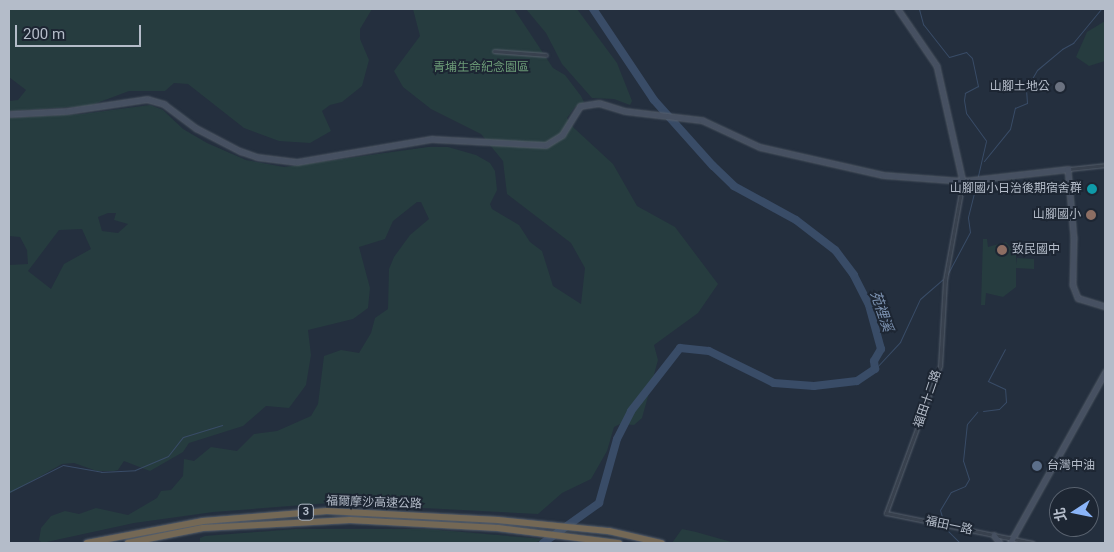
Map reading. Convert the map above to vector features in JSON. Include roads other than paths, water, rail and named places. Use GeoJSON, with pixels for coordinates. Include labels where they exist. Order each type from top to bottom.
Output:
{"type":"FeatureCollection","features":[{"type":"Feature","properties":{"kind":"highway","name":"福爾摩沙高速公路"},"geometry":{"type":"LineString","coordinates":[[87,543],[203,521],[327,511],[498,520],[609,531],[662,543]]}},
{"type":"Feature","properties":{"kind":"highway","name":"福爾摩沙高速公路"},"geometry":{"type":"LineString","coordinates":[[128,543],[203,528],[267,523],[350,520],[498,528],[619,543]]}},
{"type":"Feature","properties":{"kind":"main road"},"geometry":{"type":"LineString","coordinates":[[898,9],[937,66],[963,181]]}},
{"type":"Feature","properties":{"kind":"main road"},"geometry":{"type":"LineString","coordinates":[[9,114],[67,111],[147,99],[164,104],[196,128],[240,151],[257,157],[297,162],[432,139],[552,144],[562,134],[576,110],[588,104],[702,120],[778,152],[883,175],[963,181],[1068,169],[1074,238],[1073,285],[1078,298],[1105,306]]}},
{"type":"Feature","properties":{"kind":"main road"},"geometry":{"type":"LineString","coordinates":[[1011,541],[1105,372]]}},
{"type":"Feature","properties":{"kind":"main road"},"geometry":{"type":"LineString","coordinates":[[994,535],[1000,543]]}},
{"type":"Feature","properties":{"kind":"street"},"geometry":{"type":"LineString","coordinates":[[494,51],[546,55]]}},
{"type":"Feature","properties":{"kind":"street"},"geometry":{"type":"LineString","coordinates":[[1068,169],[1105,165]]}},
{"type":"Feature","properties":{"kind":"street","name":"福田十二路"},"geometry":{"type":"LineString","coordinates":[[886,513],[940,366],[945,280],[963,181]]}},
{"type":"Feature","properties":{"kind":"street","name":"福田一路"},"geometry":{"type":"LineString","coordinates":[[886,513],[994,535],[1011,541],[1033,543]]}},
{"type":"Feature","properties":{"kind":"waterway","name":"苑裡溪"},"geometry":{"type":"LineString","coordinates":[[543,543],[599,503],[617,439],[631,411],[680,348],[709,351],[774,383],[814,386],[857,381],[875,369],[874,361],[881,349],[869,305],[854,275],[835,250],[796,220],[734,186],[713,166],[654,100],[593,9]]}},
{"type":"Feature","properties":{"kind":"waterway"},"geometry":{"type":"LineString","coordinates":[[919,9],[923,24],[949,57],[966,52],[972,58],[978,86],[965,93],[964,100],[966,113],[986,141],[978,177]]}},
{"type":"Feature","properties":{"kind":"waterway"},"geometry":{"type":"LineString","coordinates":[[984,161],[1010,129],[1015,108],[1027,103],[1026,89],[1037,70],[1062,49],[1073,43],[1101,9]]}},
{"type":"Feature","properties":{"kind":"waterway"},"geometry":{"type":"LineString","coordinates":[[946,277],[970,232],[968,217],[977,181]]}},
{"type":"Feature","properties":{"kind":"waterway"},"geometry":{"type":"LineString","coordinates":[[875,369],[900,342],[920,299],[943,279]]}},
{"type":"Feature","properties":{"kind":"waterway"},"geometry":{"type":"LineString","coordinates":[[983,411],[999,409],[1006,402],[1005,389],[988,381],[1005,349]]}},
{"type":"Feature","properties":{"kind":"waterway"},"geometry":{"type":"LineString","coordinates":[[943,520],[940,510],[951,492],[965,486],[969,479],[963,461],[967,424],[977,412]]}},
{"type":"Feature","properties":{"kind":"waterway"},"geometry":{"type":"LineString","coordinates":[[9,492],[63,465],[101,472],[135,470],[168,456],[183,437],[222,425]]}},
{"type":"Feature","properties":{"kind":"waterway"},"geometry":{"type":"LineString","coordinates":[[945,528],[960,543]]}},
{"type":"Feature","properties":{"kind":"place","name":"山腳土地公"},"geometry":{"type":"Point","coordinates":[1060,87]}},
{"type":"Feature","properties":{"kind":"place","name":"山腳國小日治後期宿舍群"},"geometry":{"type":"Point","coordinates":[1092,189]}},
{"type":"Feature","properties":{"kind":"place","name":"山腳國小"},"geometry":{"type":"Point","coordinates":[1091,215]}},
{"type":"Feature","properties":{"kind":"place","name":"致民國中"},"geometry":{"type":"Point","coordinates":[1002,250]}},
{"type":"Feature","properties":{"kind":"place","name":"台灣中油"},"geometry":{"type":"Point","coordinates":[1037,466]}},
{"type":"Feature","properties":{"kind":"park label","name":"青埔生命紀念園區"},"geometry":{"type":"Point","coordinates":[481,68]}}]}
